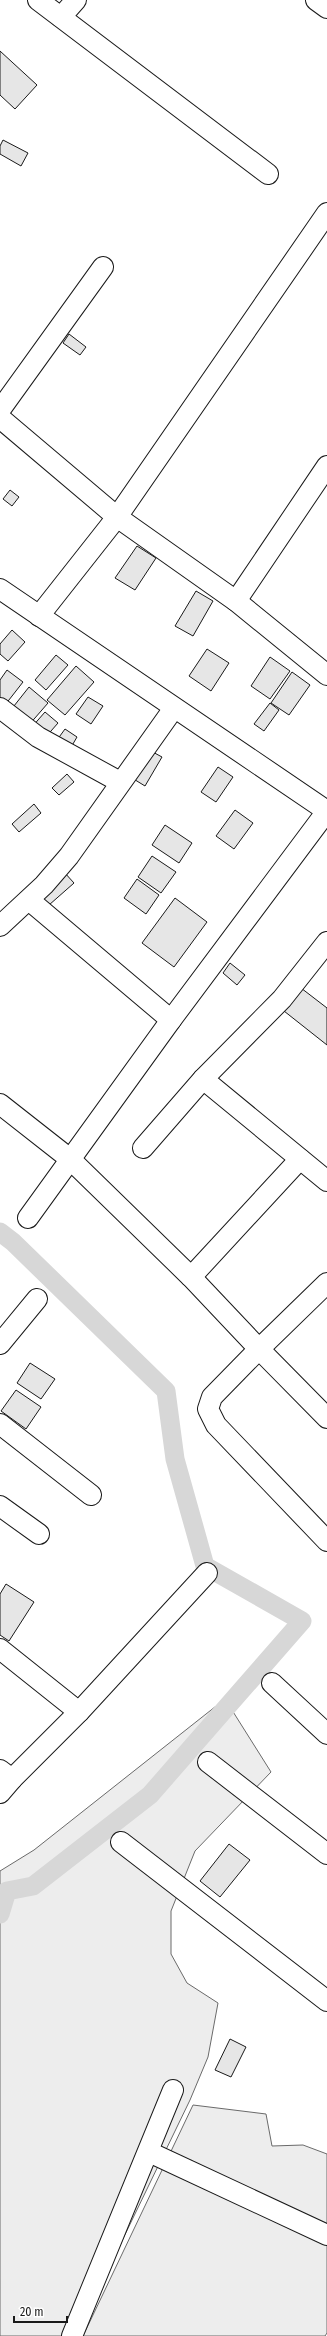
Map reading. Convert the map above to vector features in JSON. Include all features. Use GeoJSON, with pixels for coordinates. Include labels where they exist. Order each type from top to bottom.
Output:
{"type":"FeatureCollection","features":[{"type":"Feature","properties":{"kind":"street"},"geometry":{"type":"LineString","coordinates":[[38,0],[268,174]]}},
{"type":"Feature","properties":{"kind":"street"},"geometry":{"type":"LineString","coordinates":[[61,17],[76,0]]}},
{"type":"Feature","properties":{"kind":"street"},"geometry":{"type":"LineString","coordinates":[[316,0],[327,8]]}},
{"type":"Feature","properties":{"kind":"street"},"geometry":{"type":"LineString","coordinates":[[39,616],[117,517],[327,213]]}},
{"type":"Feature","properties":{"kind":"street"},"geometry":{"type":"LineString","coordinates":[[0,410],[103,267]]}},
{"type":"Feature","properties":{"kind":"street"},"geometry":{"type":"LineString","coordinates":[[0,418],[117,517],[236,601],[327,675]]}},
{"type":"Feature","properties":{"kind":"street"},"geometry":{"type":"LineString","coordinates":[[236,601],[327,466]]}},
{"type":"Feature","properties":{"kind":"street"},"geometry":{"type":"LineString","coordinates":[[2,595],[39,616],[327,811],[171,1020],[28,1218]]}},
{"type":"Feature","properties":{"kind":"street"},"geometry":{"type":"LineString","coordinates":[[0,708],[38,737],[120,782]]}},
{"type":"Feature","properties":{"kind":"street"},"geometry":{"type":"LineString","coordinates":[[0,926],[29,900],[69,856],[120,782],[174,708]]}},
{"type":"Feature","properties":{"kind":"street"},"geometry":{"type":"LineString","coordinates":[[29,900],[171,1020]]}},
{"type":"Feature","properties":{"kind":"street"},"geometry":{"type":"LineString","coordinates":[[142,1148],[202,1079],[282,999],[327,942]]}},
{"type":"Feature","properties":{"kind":"street"},"geometry":{"type":"LineString","coordinates":[[202,1079],[327,1181]]}},
{"type":"Feature","properties":{"kind":"street"},"geometry":{"type":"LineString","coordinates":[[0,1104],[70,1160],[191,1277],[259,1350],[327,1418]]}},
{"type":"Feature","properties":{"kind":"street"},"geometry":{"type":"LineString","coordinates":[[191,1277],[300,1159]]}},
{"type":"Feature","properties":{"kind":"street"},"geometry":{"type":"LineString","coordinates":[[327,1283],[212,1397],[208,1409],[210,1417],[327,1541]]}},
{"type":"Feature","properties":{"kind":"street"},"geometry":{"type":"LineString","coordinates":[[0,1344],[37,1298]]}},
{"type":"Feature","properties":{"kind":"street"},"geometry":{"type":"LineString","coordinates":[[0,1424],[91,1495]]}},
{"type":"Feature","properties":{"kind":"street"},"geometry":{"type":"LineString","coordinates":[[0,1506],[39,1534]]}},
{"type":"Feature","properties":{"kind":"street"},"geometry":{"type":"LineString","coordinates":[[4,1781],[79,1712],[207,1573]]}},
{"type":"Feature","properties":{"kind":"street"},"geometry":{"type":"LineString","coordinates":[[0,1649],[79,1712]]}},
{"type":"Feature","properties":{"kind":"street"},"geometry":{"type":"LineString","coordinates":[[272,1683],[327,1734]]}},
{"type":"Feature","properties":{"kind":"street"},"geometry":{"type":"LineString","coordinates":[[208,1762],[327,1854]]}},
{"type":"Feature","properties":{"kind":"street"},"geometry":{"type":"LineString","coordinates":[[121,1842],[327,2001]]}},
{"type":"Feature","properties":{"kind":"street"},"geometry":{"type":"LineString","coordinates":[[72,2336],[149,2152],[173,2090]]}},
{"type":"Feature","properties":{"kind":"street"},"geometry":{"type":"LineString","coordinates":[[149,2152],[327,2235]]}},
{"type":"Feature","properties":{"kind":"shaded area"},"geometry":{"type":"Polygon","coordinates":[[[225,1699],[271,1772],[195,1851],[171,1911],[171,1954],[187,1983],[218,2003],[208,2057],[190,2100],[76,2336],[0,2336],[0,1871],[34,1850],[225,1699]]]}},
{"type":"Feature","properties":{"kind":"shaded area"},"geometry":{"type":"Polygon","coordinates":[[[193,2105],[266,2114],[272,2146],[303,2145],[327,2154],[327,2333],[325,2336],[83,2336],[193,2105]]]}},
{"type":"Feature","properties":{"kind":"building"},"geometry":{"type":"Polygon","coordinates":[[[0,51],[37,85],[15,109],[0,95],[0,51]]]}},
{"type":"Feature","properties":{"kind":"building"},"geometry":{"type":"Polygon","coordinates":[[[3,140],[28,153],[21,166],[0,154],[0,146],[3,140]]]}},
{"type":"Feature","properties":{"kind":"building"},"geometry":{"type":"Polygon","coordinates":[[[69,334],[86,347],[80,355],[63,343],[69,334]]]}},
{"type":"Feature","properties":{"kind":"building"},"geometry":{"type":"Polygon","coordinates":[[[10,490],[19,497],[12,506],[3,499],[10,490]]]}},
{"type":"Feature","properties":{"kind":"building"},"geometry":{"type":"Polygon","coordinates":[[[137,546],[156,558],[135,590],[115,578],[137,546]]]}},
{"type":"Feature","properties":{"kind":"building"},"geometry":{"type":"Polygon","coordinates":[[[196,591],[213,601],[193,636],[175,626],[196,591]]]}},
{"type":"Feature","properties":{"kind":"building"},"geometry":{"type":"Polygon","coordinates":[[[12,630],[25,642],[8,661],[0,654],[0,644],[12,630]]]}},
{"type":"Feature","properties":{"kind":"building"},"geometry":{"type":"Polygon","coordinates":[[[207,649],[229,663],[211,691],[189,676],[207,649]]]}},
{"type":"Feature","properties":{"kind":"building"},"geometry":{"type":"Polygon","coordinates":[[[56,655],[68,665],[46,690],[35,680],[56,655]]]}},
{"type":"Feature","properties":{"kind":"building"},"geometry":{"type":"Polygon","coordinates":[[[270,657],[290,671],[270,699],[251,686],[270,657]]]}},
{"type":"Feature","properties":{"kind":"building"},"geometry":{"type":"Polygon","coordinates":[[[76,666],[94,682],[65,715],[47,700],[76,666]]]}},
{"type":"Feature","properties":{"kind":"building"},"geometry":{"type":"Polygon","coordinates":[[[7,670],[23,682],[5,705],[0,701],[0,680],[7,670]]]}},
{"type":"Feature","properties":{"kind":"building"},"geometry":{"type":"Polygon","coordinates":[[[292,672],[310,685],[289,715],[271,703],[292,672]]]}},
{"type":"Feature","properties":{"kind":"building"},"geometry":{"type":"Polygon","coordinates":[[[29,687],[48,703],[28,726],[10,711],[29,687]]]}},
{"type":"Feature","properties":{"kind":"building"},"geometry":{"type":"Polygon","coordinates":[[[88,697],[103,706],[91,724],[76,714],[88,697]]]}},
{"type":"Feature","properties":{"kind":"building"},"geometry":{"type":"Polygon","coordinates":[[[270,703],[279,710],[264,731],[254,724],[270,703]]]}},
{"type":"Feature","properties":{"kind":"building"},"geometry":{"type":"Polygon","coordinates":[[[45,712],[58,723],[44,739],[31,728],[45,712]]]}},
{"type":"Feature","properties":{"kind":"building"},"geometry":{"type":"Polygon","coordinates":[[[65,729],[77,737],[70,749],[57,740],[65,729]]]}},
{"type":"Feature","properties":{"kind":"building"},"geometry":{"type":"Polygon","coordinates":[[[149,750],[162,757],[145,786],[132,778],[149,750]]]}},
{"type":"Feature","properties":{"kind":"building"},"geometry":{"type":"Polygon","coordinates":[[[218,767],[233,777],[216,802],[201,792],[218,767]]]}},
{"type":"Feature","properties":{"kind":"building"},"geometry":{"type":"Polygon","coordinates":[[[67,774],[74,782],[59,795],[52,788],[67,774]]]}},
{"type":"Feature","properties":{"kind":"building"},"geometry":{"type":"Polygon","coordinates":[[[34,804],[41,813],[19,832],[12,824],[34,804]]]}},
{"type":"Feature","properties":{"kind":"building"},"geometry":{"type":"Polygon","coordinates":[[[235,810],[253,823],[234,849],[216,836],[235,810]]]}},
{"type":"Feature","properties":{"kind":"building"},"geometry":{"type":"Polygon","coordinates":[[[165,825],[192,843],[179,863],[152,845],[165,825]]]}},
{"type":"Feature","properties":{"kind":"building"},"geometry":{"type":"Polygon","coordinates":[[[152,856],[176,872],[161,893],[138,877],[152,856]]]}},
{"type":"Feature","properties":{"kind":"building"},"geometry":{"type":"Polygon","coordinates":[[[64,872],[74,883],[49,905],[40,895],[64,872]]]}},
{"type":"Feature","properties":{"kind":"building"},"geometry":{"type":"Polygon","coordinates":[[[137,879],[159,895],[146,914],[124,898],[137,879]]]}},
{"type":"Feature","properties":{"kind":"building"},"geometry":{"type":"Polygon","coordinates":[[[175,898],[207,922],[174,967],[142,943],[175,898]]]}},
{"type":"Feature","properties":{"kind":"building"},"geometry":{"type":"Polygon","coordinates":[[[230,963],[245,975],[237,985],[223,973],[230,963]]]}},
{"type":"Feature","properties":{"kind":"building"},"geometry":{"type":"Polygon","coordinates":[[[301,988],[327,1008],[327,1045],[284,1011],[301,988]]]}},
{"type":"Feature","properties":{"kind":"building"},"geometry":{"type":"Polygon","coordinates":[[[30,1363],[55,1379],[41,1399],[17,1383],[30,1363]]]}},
{"type":"Feature","properties":{"kind":"building"},"geometry":{"type":"Polygon","coordinates":[[[16,1390],[41,1407],[26,1429],[1,1411],[16,1390]]]}},
{"type":"Feature","properties":{"kind":"building"},"geometry":{"type":"Polygon","coordinates":[[[6,1584],[34,1602],[9,1641],[0,1635],[0,1594],[6,1584]]]}},
{"type":"Feature","properties":{"kind":"building"},"geometry":{"type":"Polygon","coordinates":[[[229,1844],[250,1860],[220,1897],[200,1881],[229,1844]]]}},
{"type":"Feature","properties":{"kind":"building"},"geometry":{"type":"Polygon","coordinates":[[[230,2039],[246,2047],[231,2077],[215,2070],[230,2039]]]}},
{"type":"Feature","properties":{"kind":"waterway"},"geometry":{"type":"LineString","coordinates":[[0,1232],[13,1242],[166,1391],[175,1459],[205,1566],[302,1621],[150,1795],[33,1886],[7,1891],[0,1914]]}}]}
